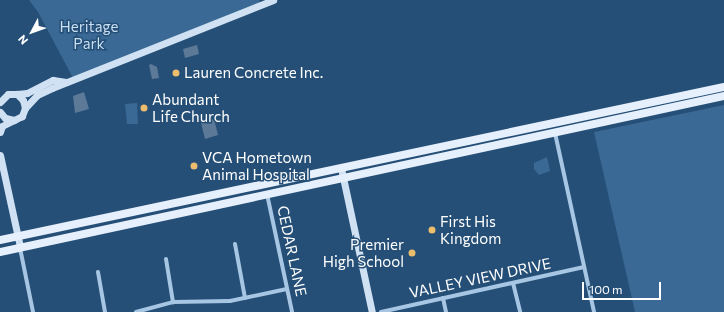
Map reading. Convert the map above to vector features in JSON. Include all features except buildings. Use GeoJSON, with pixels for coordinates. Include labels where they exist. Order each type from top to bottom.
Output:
{"type":"FeatureCollection","features":[{"type":"Feature","properties":{"kind":"main road"},"geometry":{"type":"LineString","coordinates":[[0,240],[724,87]]}},
{"type":"Feature","properties":{"kind":"main road"},"geometry":{"type":"LineString","coordinates":[[0,252],[724,96]]}},
{"type":"Feature","properties":{"kind":"street"},"geometry":{"type":"LineString","coordinates":[[0,132],[2,126],[22,116],[25,108],[37,95],[66,82],[273,0]]}},
{"type":"Feature","properties":{"kind":"street"},"geometry":{"type":"LineString","coordinates":[[0,102],[8,94],[28,93],[53,80],[66,82]]}},
{"type":"Feature","properties":{"kind":"street"},"geometry":{"type":"LineString","coordinates":[[17,94],[23,100],[25,108]]}},
{"type":"Feature","properties":{"kind":"street"},"geometry":{"type":"LineString","coordinates":[[617,110],[619,119]]}},
{"type":"Feature","properties":{"kind":"street"},"geometry":{"type":"LineString","coordinates":[[0,112],[5,118],[14,120]]}},
{"type":"Feature","properties":{"kind":"street"},"geometry":{"type":"LineString","coordinates":[[555,133],[594,312]]}},
{"type":"Feature","properties":{"kind":"street"},"geometry":{"type":"LineString","coordinates":[[0,155],[33,312]]}},
{"type":"Feature","properties":{"kind":"street"},"geometry":{"type":"LineString","coordinates":[[341,168],[372,312]]}},
{"type":"Feature","properties":{"kind":"street","name":"CEDAR LANE"},"geometry":{"type":"LineString","coordinates":[[267,194],[292,312]]}},
{"type":"Feature","properties":{"kind":"street"},"geometry":{"type":"LineString","coordinates":[[235,244],[245,298]]}},
{"type":"Feature","properties":{"kind":"street"},"geometry":{"type":"LineString","coordinates":[[166,260],[174,302]]}},
{"type":"Feature","properties":{"kind":"street","name":"VALLEY VIEW DRIVE"},"geometry":{"type":"LineString","coordinates":[[381,312],[584,268]]}},
{"type":"Feature","properties":{"kind":"street"},"geometry":{"type":"LineString","coordinates":[[98,272],[105,312]]}},
{"type":"Feature","properties":{"kind":"street"},"geometry":{"type":"LineString","coordinates":[[513,283],[520,312]]}},
{"type":"Feature","properties":{"kind":"street"},"geometry":{"type":"LineString","coordinates":[[136,312],[174,302],[214,302],[245,298],[287,289]]}},
{"type":"Feature","properties":{"kind":"street"},"geometry":{"type":"LineString","coordinates":[[443,298],[446,312]]}},
{"type":"Feature","properties":{"kind":"green space","name":"Heritage Park"},"geometry":{"type":"Polygon","coordinates":[[[29,0],[259,0],[260,3],[73,78],[38,12],[29,0]]]}},
{"type":"Feature","properties":{"kind":"green space"},"geometry":{"type":"Polygon","coordinates":[[[137,103],[138,124],[127,124],[125,104],[137,103]]]}},
{"type":"Feature","properties":{"kind":"green space"},"geometry":{"type":"Polygon","coordinates":[[[724,105],[724,312],[635,312],[594,132],[724,105]]]}},
{"type":"Feature","properties":{"kind":"green space"},"geometry":{"type":"Polygon","coordinates":[[[547,157],[550,171],[539,175],[534,169],[534,163],[547,157]]]}},
{"type":"Feature","properties":{"kind":"shaded area"},"geometry":{"type":"Polygon","coordinates":[[[197,45],[199,54],[185,58],[183,49],[197,45]]]}},
{"type":"Feature","properties":{"kind":"shaded area"},"geometry":{"type":"Polygon","coordinates":[[[151,64],[157,67],[159,78],[152,79],[149,65],[151,64]]]}},
{"type":"Feature","properties":{"kind":"shaded area"},"geometry":{"type":"Polygon","coordinates":[[[84,92],[89,109],[75,113],[73,96],[84,92]]]}},
{"type":"Feature","properties":{"kind":"shaded area"},"geometry":{"type":"Polygon","coordinates":[[[214,119],[218,135],[205,139],[201,123],[214,119]]]}},
{"type":"Feature","properties":{"kind":"place","name":"Lauren Concrete Inc."},"geometry":{"type":"Point","coordinates":[176,73]}},
{"type":"Feature","properties":{"kind":"place","name":"Abundant Life Church"},"geometry":{"type":"Point","coordinates":[144,108]}},
{"type":"Feature","properties":{"kind":"place","name":"VCA Hometown Animal Hospital"},"geometry":{"type":"Point","coordinates":[194,166]}},
{"type":"Feature","properties":{"kind":"place","name":"First His Kingdom"},"geometry":{"type":"Point","coordinates":[432,230]}},
{"type":"Feature","properties":{"kind":"place","name":"Premier High School"},"geometry":{"type":"Point","coordinates":[412,253]}}]}
